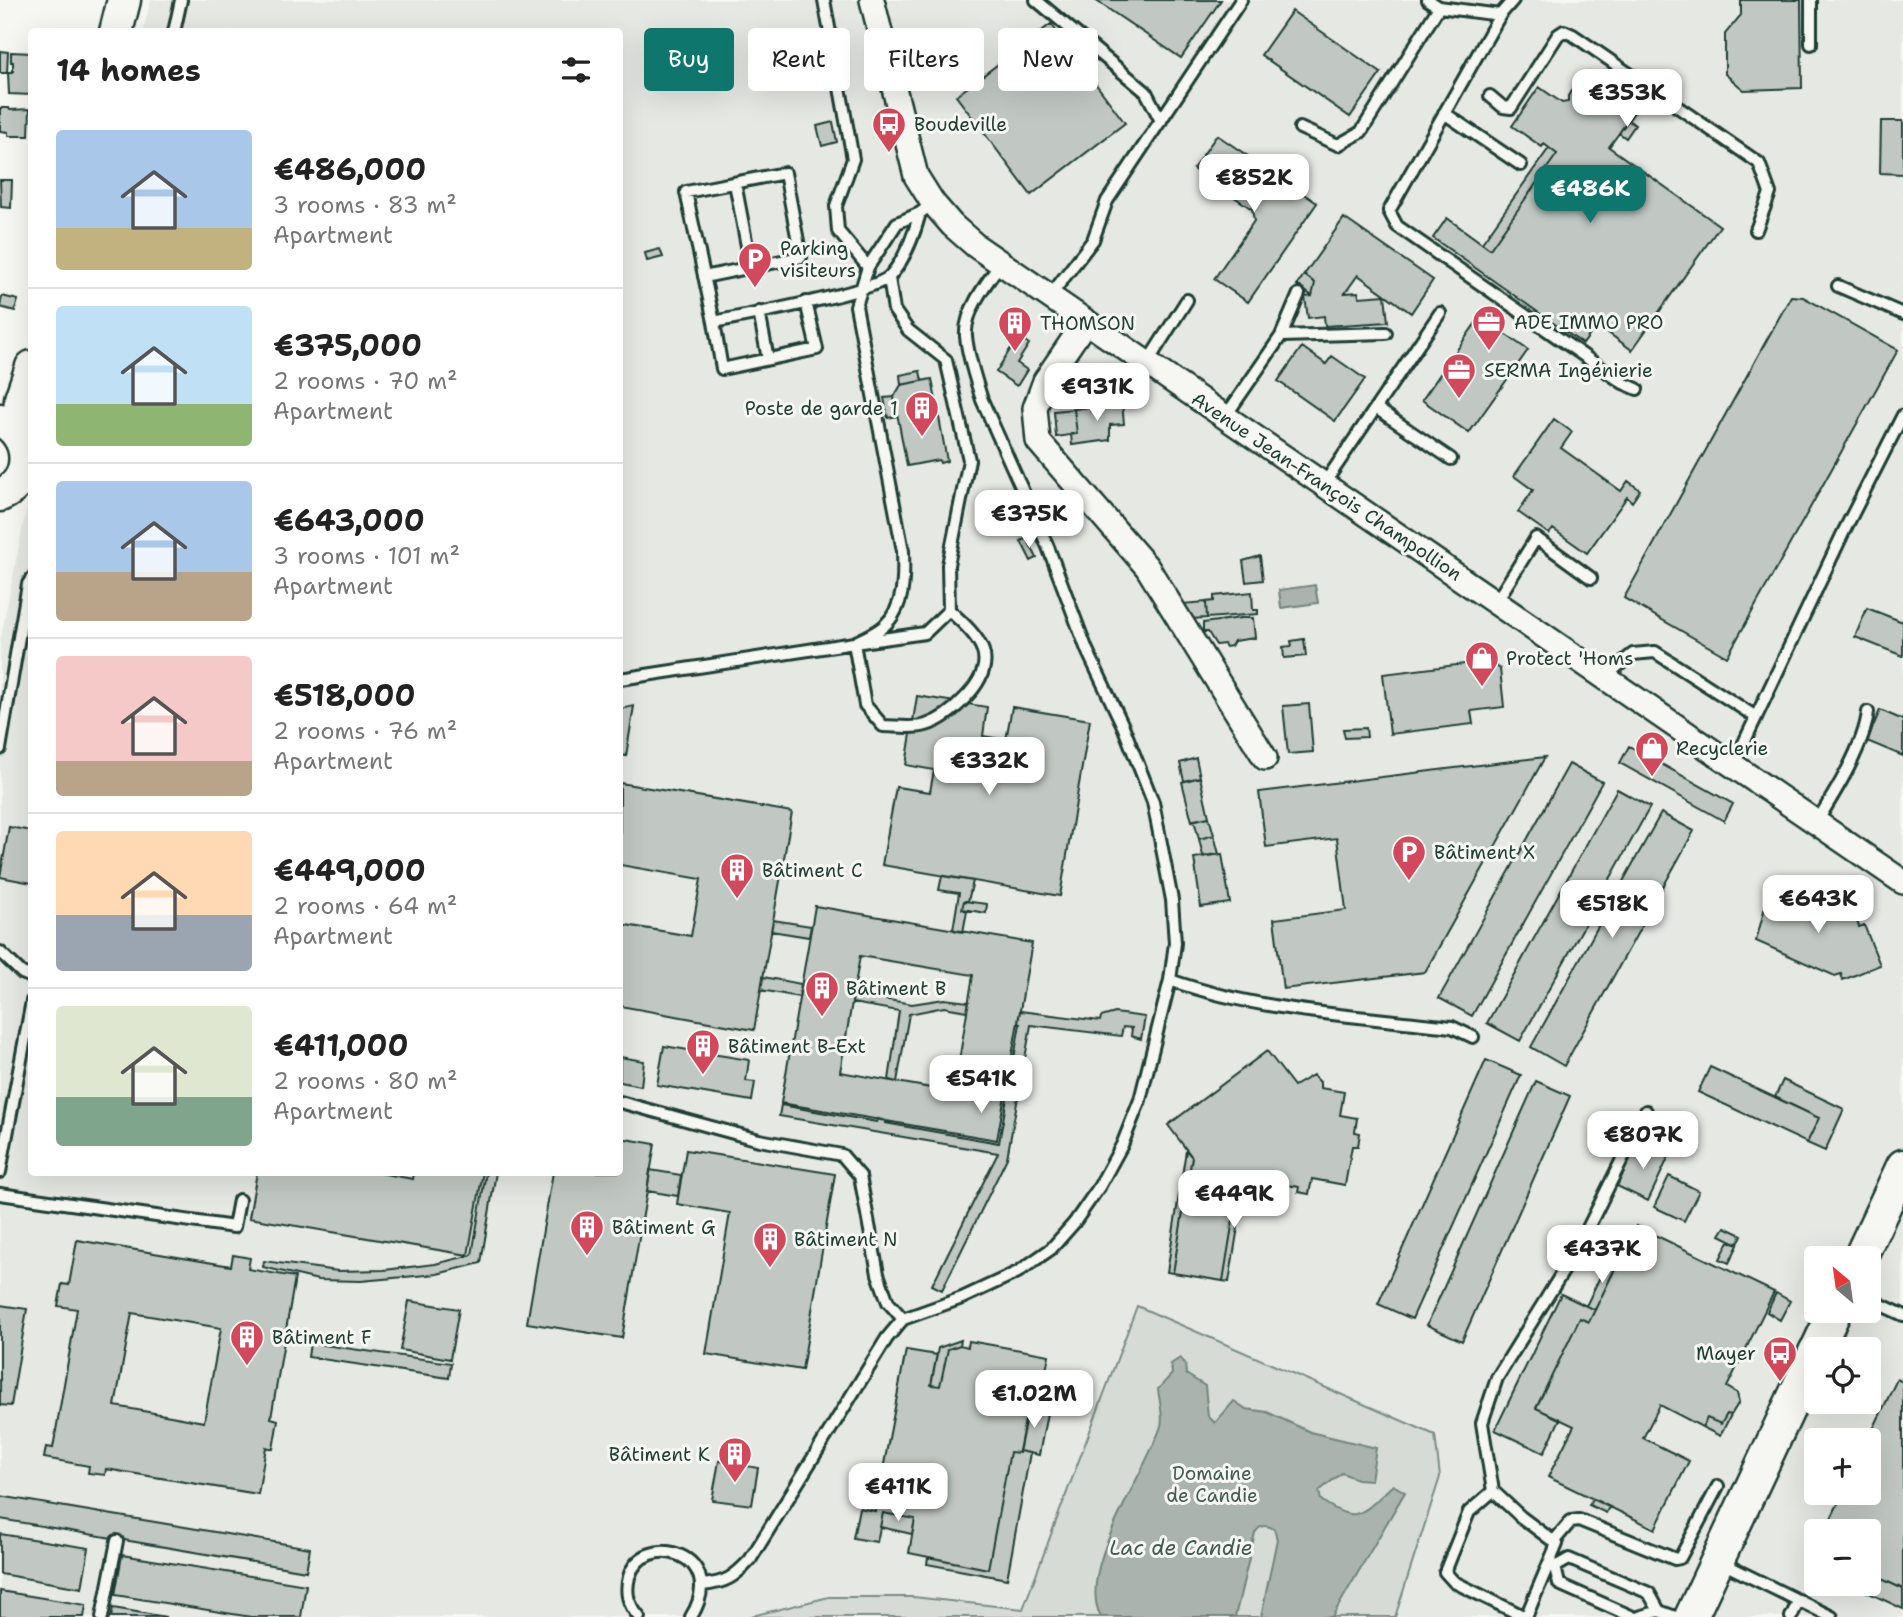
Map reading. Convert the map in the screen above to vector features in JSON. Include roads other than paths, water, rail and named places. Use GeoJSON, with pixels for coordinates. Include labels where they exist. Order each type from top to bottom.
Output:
{"type":"FeatureCollection","features":[{"type":"Feature","properties":{"kind":"street"},"geometry":{"type":"LineString","coordinates":[[117,28],[124,0]]}},
{"type":"Feature","properties":{"kind":"street","name":"Avenue Jean-François Champollion"},"geometry":{"type":"LineString","coordinates":[[872,0],[910,158],[926,208],[952,225],[976,246],[1903,882]]}},
{"type":"Feature","properties":{"kind":"street"},"geometry":{"type":"LineString","coordinates":[[1086,321],[1045,381],[1035,408],[1038,441],[1147,567],[1265,758]]}},
{"type":"Feature","properties":{"kind":"street"},"geometry":{"type":"LineString","coordinates":[[0,404],[28,363]]}},
{"type":"Feature","properties":{"kind":"street"},"geometry":{"type":"LineString","coordinates":[[0,518],[7,491],[21,477],[26,455],[9,427],[28,378]]}},
{"type":"Feature","properties":{"kind":"street"},"geometry":{"type":"LineString","coordinates":[[1866,1246],[1903,1166]]}},
{"type":"Feature","properties":{"kind":"street"},"geometry":{"type":"LineString","coordinates":[[1691,1617],[1804,1377]]}},
{"type":"Feature","properties":{"kind":"lane"},"geometry":{"type":"LineString","coordinates":[[175,28],[181,0]]}},
{"type":"Feature","properties":{"kind":"lane"},"geometry":{"type":"LineString","coordinates":[[824,0],[853,159],[836,206],[838,231],[868,267]]}},
{"type":"Feature","properties":{"kind":"lane"},"geometry":{"type":"LineString","coordinates":[[1036,0],[1146,92],[1161,121]]}},
{"type":"Feature","properties":{"kind":"lane"},"geometry":{"type":"LineString","coordinates":[[1050,296],[1093,240],[1107,201],[1241,0]]}},
{"type":"Feature","properties":{"kind":"lane"},"geometry":{"type":"LineString","coordinates":[[1428,0],[1439,7],[1500,15]]}},
{"type":"Feature","properties":{"kind":"lane"},"geometry":{"type":"LineString","coordinates":[[1513,0],[1500,15],[1389,211],[1397,226],[1623,383],[1637,389]]}},
{"type":"Feature","properties":{"kind":"lane"},"geometry":{"type":"LineString","coordinates":[[1811,0],[1811,44]]}},
{"type":"Feature","properties":{"kind":"lane"},"geometry":{"type":"LineString","coordinates":[[1300,128],[1338,145],[1361,132],[1439,7]]}},
{"type":"Feature","properties":{"kind":"lane"},"geometry":{"type":"LineString","coordinates":[[1490,96],[1503,107],[1511,107],[1558,36],[1564,31],[1573,35],[1759,163],[1770,193],[1756,230]]}},
{"type":"Feature","properties":{"kind":"lane"},"geometry":{"type":"LineString","coordinates":[[1444,113],[1521,166]]}},
{"type":"Feature","properties":{"kind":"lane"},"geometry":{"type":"LineString","coordinates":[[704,276],[801,257],[785,173],[686,192],[722,369],[817,349],[806,302]]}},
{"type":"Feature","properties":{"kind":"lane"},"geometry":{"type":"LineString","coordinates":[[735,183],[751,267]]}},
{"type":"Feature","properties":{"kind":"lane"},"geometry":{"type":"LineString","coordinates":[[855,643],[884,626],[899,604],[904,576],[903,551],[856,306],[868,267],[897,223],[926,208]]}},
{"type":"Feature","properties":{"kind":"lane"},"geometry":{"type":"LineString","coordinates":[[714,322],[862,289],[889,278],[912,241],[926,208]]}},
{"type":"Feature","properties":{"kind":"lane"},"geometry":{"type":"LineString","coordinates":[[702,1585],[720,1583],[736,1575],[750,1560],[887,1338],[903,1319],[962,1298],[1018,1272],[1051,1249],[1074,1223],[1099,1187],[1122,1145],[1140,1100],[1170,980],[1175,943],[1172,900],[1153,802],[1123,726],[1087,650],[1048,547],[982,400],[976,380],[966,334],[978,296],[1001,263]]}},
{"type":"Feature","properties":{"kind":"lane"},"geometry":{"type":"LineString","coordinates":[[855,643],[865,705],[883,726],[924,726],[951,712],[979,683],[986,659],[975,634],[950,610],[948,565],[969,460],[946,360],[908,330],[894,310],[889,278]]}},
{"type":"Feature","properties":{"kind":"lane"},"geometry":{"type":"LineString","coordinates":[[1838,286],[1903,314]]}},
{"type":"Feature","properties":{"kind":"lane"},"geometry":{"type":"LineString","coordinates":[[1225,417],[1281,335],[1298,295]]}},
{"type":"Feature","properties":{"kind":"lane"},"geometry":{"type":"LineString","coordinates":[[1147,363],[1186,300]]}},
{"type":"Feature","properties":{"kind":"lane"},"geometry":{"type":"LineString","coordinates":[[759,312],[768,359]]}},
{"type":"Feature","properties":{"kind":"lane"},"geometry":{"type":"LineString","coordinates":[[1324,484],[1440,313]]}},
{"type":"Feature","properties":{"kind":"lane"},"geometry":{"type":"LineString","coordinates":[[1281,335],[1386,333]]}},
{"type":"Feature","properties":{"kind":"lane"},"geometry":{"type":"LineString","coordinates":[[1376,408],[1451,459]]}},
{"type":"Feature","properties":{"kind":"lane"},"geometry":{"type":"LineString","coordinates":[[1733,766],[1838,542],[1903,415]]}},
{"type":"Feature","properties":{"kind":"lane"},"geometry":{"type":"LineString","coordinates":[[1496,602],[1536,538],[1591,578]]}},
{"type":"Feature","properties":{"kind":"lane"},"geometry":{"type":"LineString","coordinates":[[0,749],[28,583]]}},
{"type":"Feature","properties":{"kind":"lane"},"geometry":{"type":"LineString","coordinates":[[623,679],[925,633],[950,610]]}},
{"type":"Feature","properties":{"kind":"lane"},"geometry":{"type":"LineString","coordinates":[[1604,677],[1633,654],[1655,652],[1756,718]]}},
{"type":"Feature","properties":{"kind":"lane"},"geometry":{"type":"LineString","coordinates":[[1816,823],[1836,792],[1867,723],[1868,712]]}},
{"type":"Feature","properties":{"kind":"lane"},"geometry":{"type":"LineString","coordinates":[[0,952],[28,975]]}},
{"type":"Feature","properties":{"kind":"lane"},"geometry":{"type":"LineString","coordinates":[[1170,980],[1203,992],[1235,999],[1301,1010],[1452,1027],[1473,1037]]}},
{"type":"Feature","properties":{"kind":"lane"},"geometry":{"type":"LineString","coordinates":[[0,1171],[28,1022]]}},
{"type":"Feature","properties":{"kind":"lane"},"geometry":{"type":"LineString","coordinates":[[623,1103],[759,1140],[842,1155],[860,1176],[878,1274],[888,1301],[903,1319]]}},
{"type":"Feature","properties":{"kind":"lane"},"geometry":{"type":"LineString","coordinates":[[1493,1491],[1469,1512],[1445,1572],[1454,1582],[1525,1617],[1552,1566],[1557,1544],[1521,1517],[1493,1491],[1482,1423],[1497,1378],[1580,1244],[1646,1111]]}},
{"type":"Feature","properties":{"kind":"lane"},"geometry":{"type":"LineString","coordinates":[[0,1194],[234,1227],[239,1200]]}},
{"type":"Feature","properties":{"kind":"lane"},"geometry":{"type":"LineString","coordinates":[[1881,1305],[1903,1315]]}},
{"type":"Feature","properties":{"kind":"lane"},"geometry":{"type":"LineString","coordinates":[[1554,1541],[1571,1521],[1578,1520],[1675,1559],[1681,1558],[1718,1486]]}},
{"type":"Feature","properties":{"kind":"lane"},"geometry":{"type":"LineString","coordinates":[[102,1617],[117,1541]]}},
{"type":"Feature","properties":{"kind":"lane"},"geometry":{"type":"LineString","coordinates":[[639,1617],[630,1606],[626,1589],[631,1570],[644,1556],[663,1551],[678,1554],[694,1565],[702,1585],[701,1601],[691,1617]]}},
{"type":"Feature","properties":{"kind":"lane"},"geometry":{"type":"LineString","coordinates":[[1552,1566],[1569,1559],[1649,1592],[1659,1611]]}},
{"type":"Feature","properties":{"kind":"lane"},"geometry":{"type":"LineString","coordinates":[[1717,1560],[1832,1617]]}},
{"type":"Feature","properties":{"kind":"lane"},"geometry":{"type":"LineString","coordinates":[[1552,1566],[1559,1584],[1633,1617]]}},
{"type":"Feature","properties":{"kind":"lane"},"geometry":{"type":"LineString","coordinates":[[1791,1617],[1799,1600]]}},
{"type":"Feature","properties":{"kind":"lane"},"geometry":{"type":"LineString","coordinates":[[1639,1617],[1659,1611],[1675,1617]]}},
{"type":"Feature","properties":{"kind":"water"},"geometry":{"type":"Polygon","coordinates":[[[1315,585],[1318,603],[1281,608],[1279,590],[1315,585]]]}},
{"type":"Feature","properties":{"kind":"water","name":"Lac de Candie"},"geometry":{"type":"Polygon","coordinates":[[[1180,1358],[1185,1363],[1186,1374],[1205,1386],[1208,1416],[1215,1423],[1234,1401],[1246,1409],[1267,1412],[1310,1432],[1376,1448],[1371,1480],[1357,1479],[1342,1473],[1319,1491],[1321,1500],[1333,1508],[1344,1513],[1360,1513],[1393,1485],[1405,1492],[1332,1617],[1261,1617],[1277,1539],[1274,1529],[1266,1526],[1255,1533],[1235,1617],[1101,1617],[1095,1598],[1097,1574],[1116,1522],[1161,1426],[1158,1389],[1172,1374],[1171,1364],[1180,1358]]]}},
{"type":"Feature","properties":{"kind":"place","name":"Boudeville"},"geometry":{"type":"Point","coordinates":[889,154]}},
{"type":"Feature","properties":{"kind":"place","name":"Parking visiteurs"},"geometry":{"type":"Point","coordinates":[755,289]}},
{"type":"Feature","properties":{"kind":"place","name":"ADE IMMO PRO"},"geometry":{"type":"Point","coordinates":[1489,352]}},
{"type":"Feature","properties":{"kind":"place","name":"THOMSON"},"geometry":{"type":"Point","coordinates":[1015,353]}},
{"type":"Feature","properties":{"kind":"place","name":"SERMA Ingénierie"},"geometry":{"type":"Point","coordinates":[1459,400]}},
{"type":"Feature","properties":{"kind":"place","name":"Poste de garde 1"},"geometry":{"type":"Point","coordinates":[922,438]}},
{"type":"Feature","properties":{"kind":"place","name":"Protect 'Homs"},"geometry":{"type":"Point","coordinates":[1482,688]}},
{"type":"Feature","properties":{"kind":"place","name":"Recyclerie"},"geometry":{"type":"Point","coordinates":[1652,778]}},
{"type":"Feature","properties":{"kind":"place","name":"Bâtiment X"},"geometry":{"type":"Point","coordinates":[1409,882]}},
{"type":"Feature","properties":{"kind":"place","name":"Bâtiment C"},"geometry":{"type":"Point","coordinates":[737,900]}},
{"type":"Feature","properties":{"kind":"place","name":"Bâtiment B"},"geometry":{"type":"Point","coordinates":[822,1018]}},
{"type":"Feature","properties":{"kind":"place","name":"Bâtiment B-Ext"},"geometry":{"type":"Point","coordinates":[703,1076]}},
{"type":"Feature","properties":{"kind":"place","name":"Bâtiment G"},"geometry":{"type":"Point","coordinates":[587,1257]}},
{"type":"Feature","properties":{"kind":"place","name":"Bâtiment N"},"geometry":{"type":"Point","coordinates":[770,1269]}},
{"type":"Feature","properties":{"kind":"place","name":"Bâtiment F"},"geometry":{"type":"Point","coordinates":[247,1367]}},
{"type":"Feature","properties":{"kind":"place","name":"Mayer"},"geometry":{"type":"Point","coordinates":[1780,1383]}},
{"type":"Feature","properties":{"kind":"place","name":"Bâtiment K"},"geometry":{"type":"Point","coordinates":[735,1484]}},
{"type":"Feature","properties":{"kind":"park label","name":"Domaine de Candie"},"geometry":{"type":"Point","coordinates":[1212,1484]}}]}
